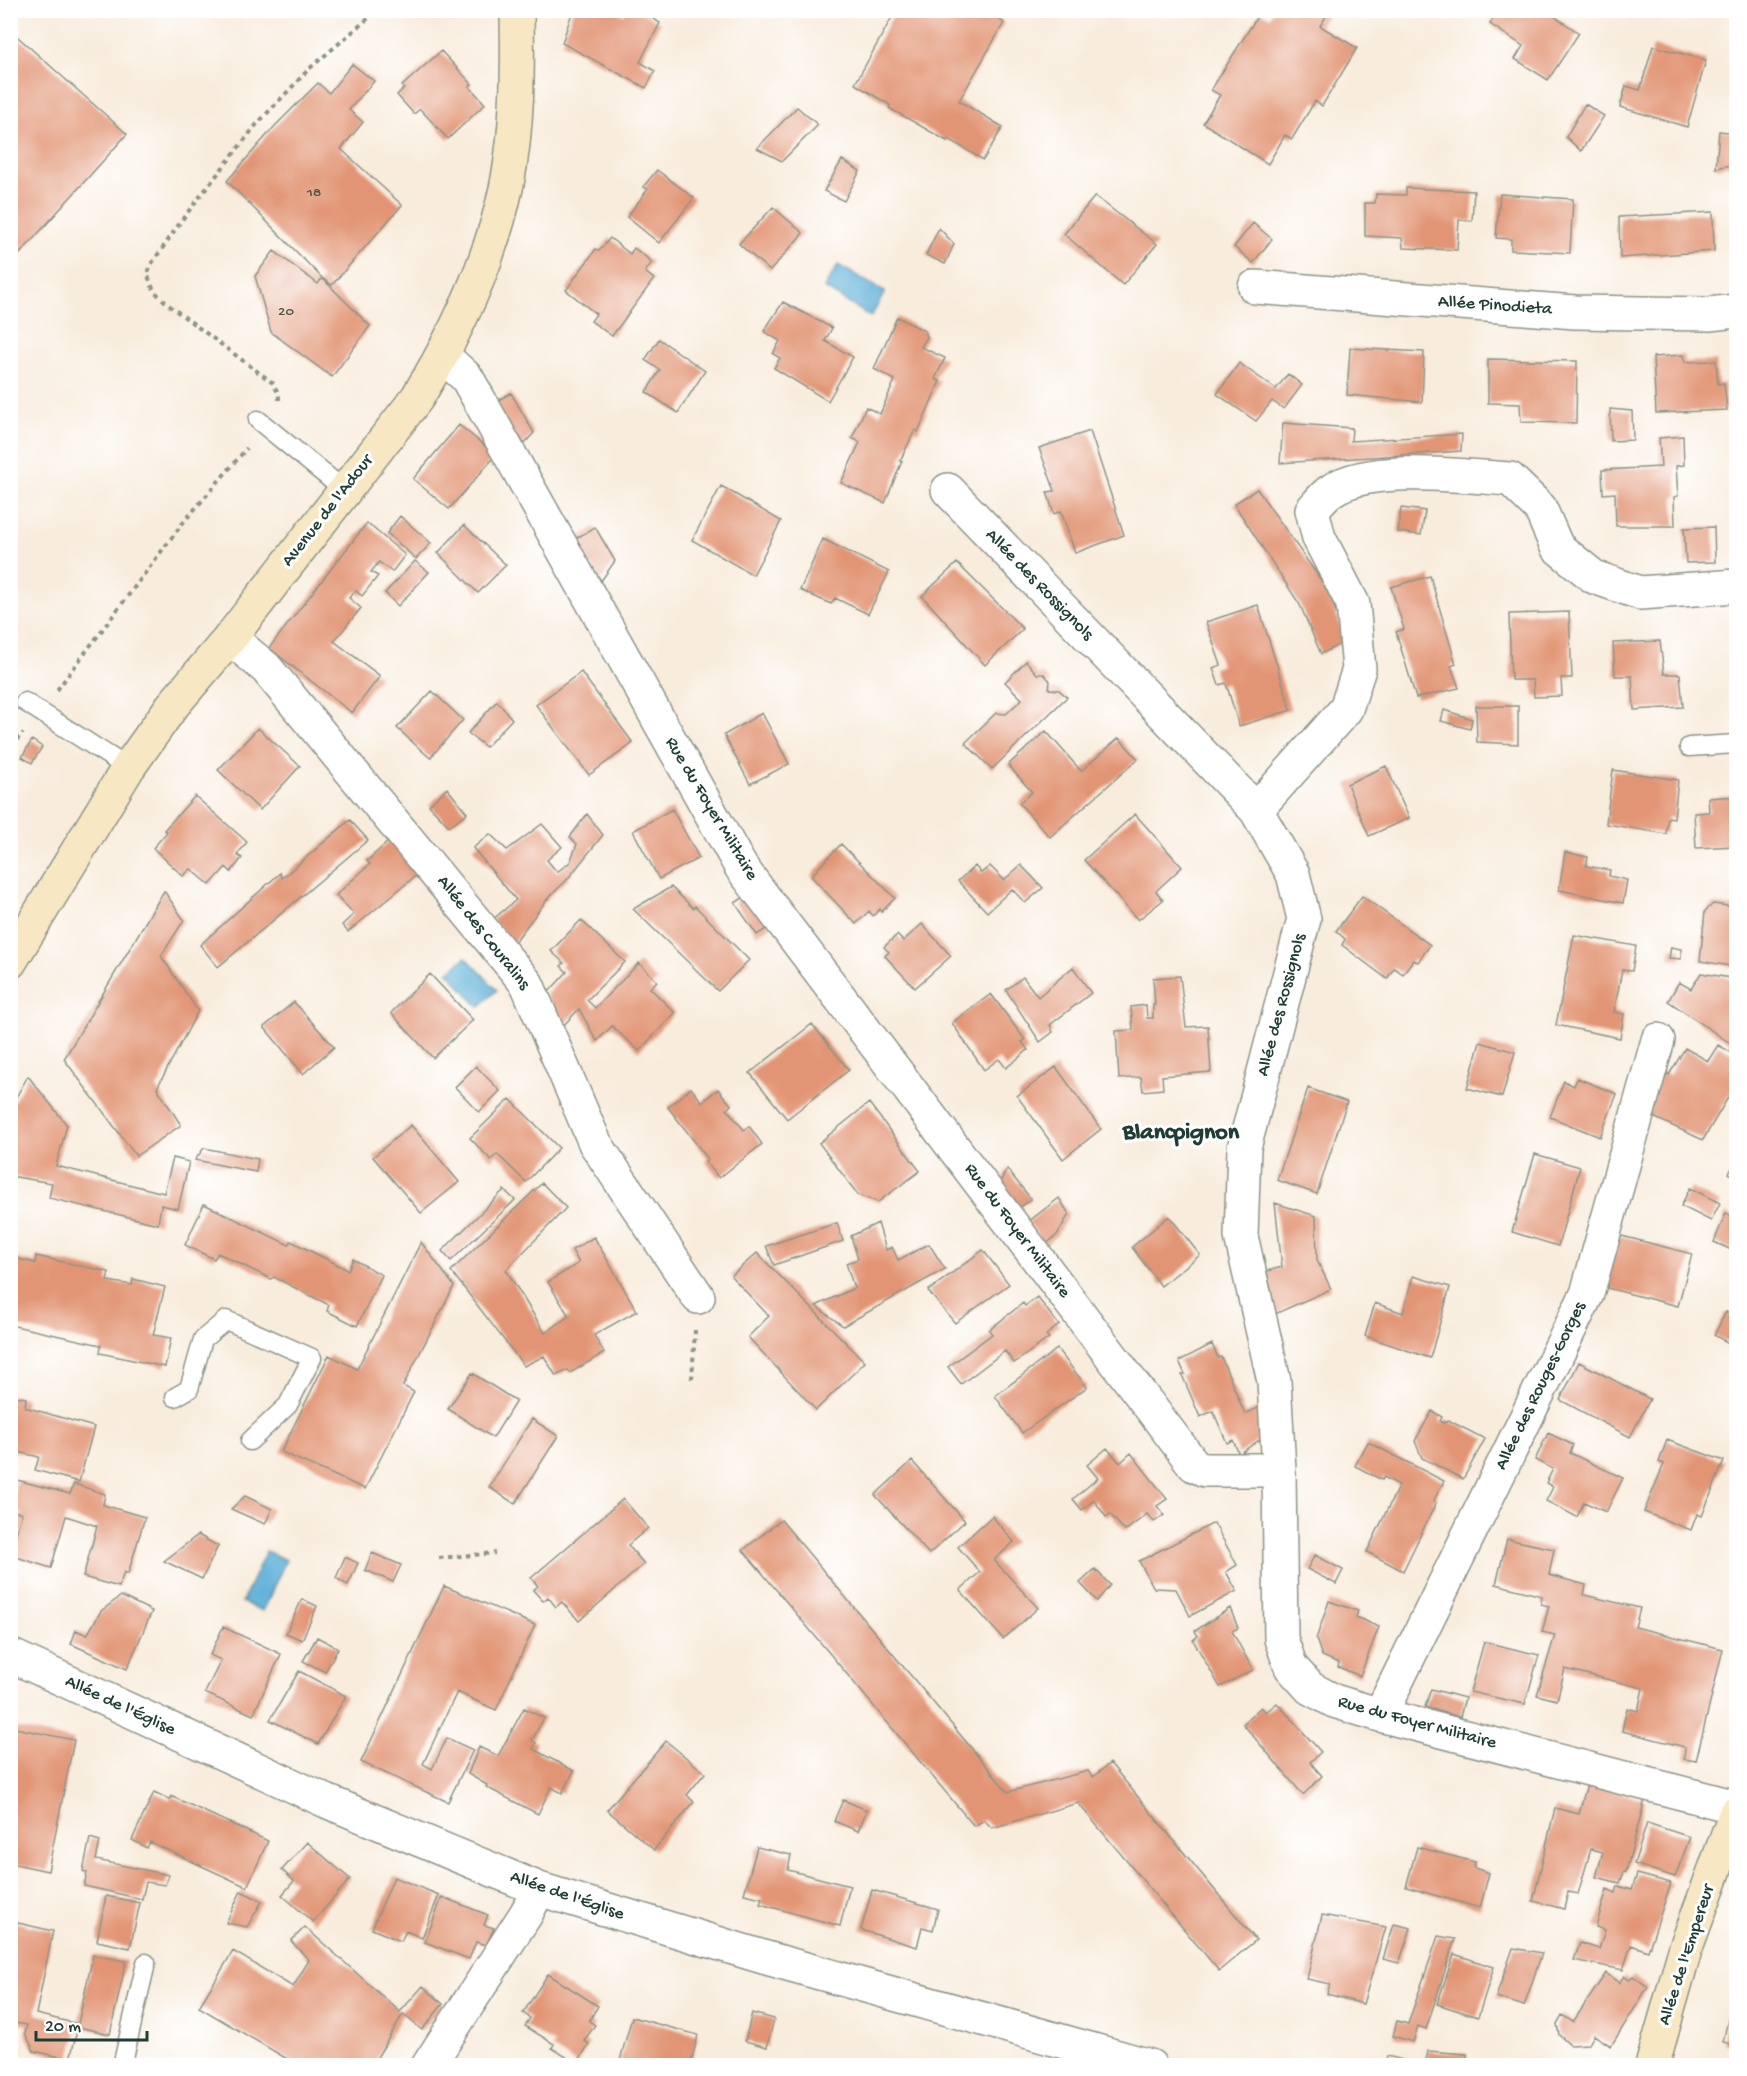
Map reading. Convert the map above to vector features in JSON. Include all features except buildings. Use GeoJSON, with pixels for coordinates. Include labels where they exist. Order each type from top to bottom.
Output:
{"type":"FeatureCollection","features":[{"type":"Feature","properties":{"kind":"main road","name":"Avenue de l'Adour"},"geometry":{"type":"LineString","coordinates":[[10,962],[128,768],[172,706],[230,638],[417,398],[443,356],[467,307],[489,253],[507,183],[516,116],[517,11]]}},
{"type":"Feature","properties":{"kind":"main road","name":"Allée de l'Empereur"},"geometry":{"type":"LineString","coordinates":[[1652,2066],[1685,1950],[1737,1809]]}},
{"type":"Feature","properties":{"kind":"street","name":"Allée Pinodieta"},"geometry":{"type":"LineString","coordinates":[[1255,287],[1575,312],[1709,314],[1737,311]]}},
{"type":"Feature","properties":{"kind":"street","name":"Rue du Foyer Militaire"},"geometry":{"type":"LineString","coordinates":[[443,356],[466,378],[741,867],[1194,1465],[1205,1470],[1279,1470],[1281,1639],[1291,1667],[1310,1688],[1334,1701],[1737,1809]]}},
{"type":"Feature","properties":{"kind":"street"},"geometry":{"type":"LineString","coordinates":[[1256,810],[1346,709],[1359,669],[1353,604],[1319,538],[1312,510],[1332,490],[1368,476],[1436,474],[1510,478],[1540,508],[1557,547],[1594,576],[1640,592],[1737,586]]}},
{"type":"Feature","properties":{"kind":"street","name":"Allée des Rossignols"},"geometry":{"type":"LineString","coordinates":[[948,490],[1256,810],[1293,873],[1305,919],[1244,1148],[1241,1236],[1274,1381],[1279,1470]]}},
{"type":"Feature","properties":{"kind":"street","name":"Allée des Couralins"},"geometry":{"type":"LineString","coordinates":[[230,638],[266,668],[527,984],[595,1143],[698,1297]]}},
{"type":"Feature","properties":{"kind":"street","name":"Allée des Rouges-Gorges"},"geometry":{"type":"LineString","coordinates":[[1380,1715],[1587,1294],[1658,1040]]}},
{"type":"Feature","properties":{"kind":"street","name":"Allée de l'Église"},"geometry":{"type":"LineString","coordinates":[[10,1655],[326,1801],[539,1889],[763,1958],[1150,2066]]}},
{"type":"Feature","properties":{"kind":"street"},"geometry":{"type":"LineString","coordinates":[[428,2066],[526,1914],[539,1889]]}},
{"type":"Feature","properties":{"kind":"lane"},"geometry":{"type":"LineString","coordinates":[[262,423],[344,490]]}},
{"type":"Feature","properties":{"kind":"lane"},"geometry":{"type":"LineString","coordinates":[[33,707],[128,768]]}},
{"type":"Feature","properties":{"kind":"lane"},"geometry":{"type":"LineString","coordinates":[[1689,747],[1737,744]]}},
{"type":"Feature","properties":{"kind":"lane"},"geometry":{"type":"LineString","coordinates":[[175,1397],[189,1389],[202,1339],[226,1320],[312,1358],[288,1405],[250,1441]]}},
{"type":"Feature","properties":{"kind":"lane"},"geometry":{"type":"LineString","coordinates":[[122,2066],[146,1963]]}},
{"type":"Feature","properties":{"kind":"path"},"geometry":{"type":"LineString","coordinates":[[10,747],[33,707],[262,423],[278,407],[279,395],[273,383],[171,308],[154,291],[148,276],[150,266],[184,217],[257,124],[309,69],[378,10]]}},
{"type":"Feature","properties":{"kind":"path"},"geometry":{"type":"LineString","coordinates":[[692,1379],[698,1297]]}},
{"type":"Feature","properties":{"kind":"path"},"geometry":{"type":"LineString","coordinates":[[438,1558],[495,1553]]}},
{"type":"Feature","properties":{"kind":"water"},"geometry":{"type":"Polygon","coordinates":[[[838,265],[885,292],[871,317],[824,288],[838,265]]]}},
{"type":"Feature","properties":{"kind":"water"},"geometry":{"type":"Polygon","coordinates":[[[466,957],[497,990],[479,1007],[448,972],[466,957]]]}},
{"type":"Feature","properties":{"kind":"water"},"geometry":{"type":"Polygon","coordinates":[[[266,1551],[286,1560],[263,1611],[242,1602],[266,1551]]]}},
{"type":"Feature","properties":{"kind":"district","name":"Blancpignon"},"geometry":{"type":"Point","coordinates":[1181,1133]}}]}
